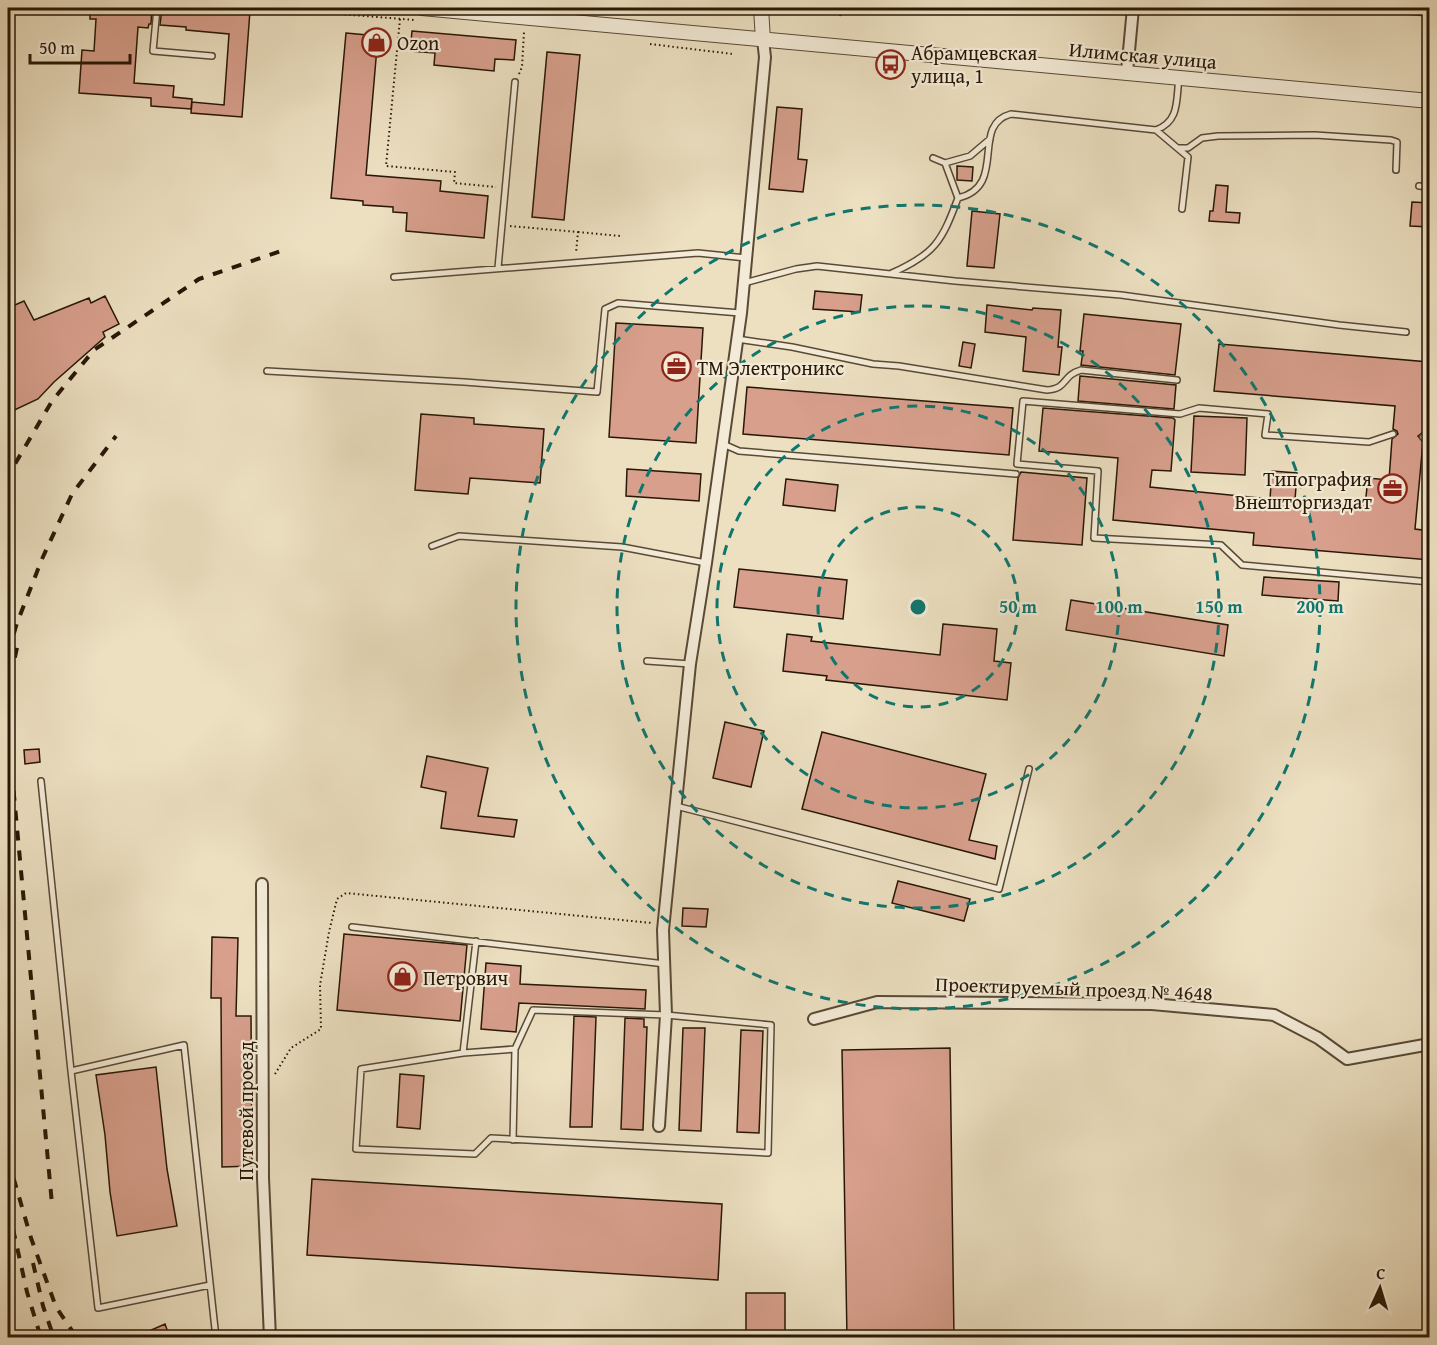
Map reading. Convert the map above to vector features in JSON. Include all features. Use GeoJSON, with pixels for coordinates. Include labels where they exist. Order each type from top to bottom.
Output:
{"type":"FeatureCollection","features":[{"type":"Feature","properties":{"kind":"street"},"geometry":{"type":"LineString","coordinates":[[659,1126],[666,1015],[663,930],[690,664],[741,313],[765,57],[761,8]]}},
{"type":"Feature","properties":{"kind":"street"},"geometry":{"type":"LineString","coordinates":[[1127,72],[1133,8]]}},
{"type":"Feature","properties":{"kind":"street","name":"Илимская улица"},"geometry":{"type":"LineString","coordinates":[[421,14],[764,40],[1430,101]]}},
{"type":"Feature","properties":{"kind":"street","name":"Путевой проезд"},"geometry":{"type":"LineString","coordinates":[[262,884],[263,1178],[270,1338]]}},
{"type":"Feature","properties":{"kind":"street","name":"Проектируемый проезд № 4648"},"geometry":{"type":"LineString","coordinates":[[814,1019],[877,1002],[1152,1004],[1274,1015],[1318,1038],[1347,1059],[1430,1044]]}},
{"type":"Feature","properties":{"kind":"lane"},"geometry":{"type":"LineString","coordinates":[[157,8],[153,51],[212,56]]}},
{"type":"Feature","properties":{"kind":"lane"},"geometry":{"type":"LineString","coordinates":[[1374,8],[1430,13]]}},
{"type":"Feature","properties":{"kind":"lane"},"geometry":{"type":"LineString","coordinates":[[891,274],[931,251],[943,232],[958,198],[977,190],[983,181],[990,139],[996,121],[1001,117],[1011,114],[1156,130],[1165,126],[1173,118],[1179,78]]}},
{"type":"Feature","properties":{"kind":"lane"},"geometry":{"type":"LineString","coordinates":[[498,268],[515,82]]}},
{"type":"Feature","properties":{"kind":"lane"},"geometry":{"type":"LineString","coordinates":[[1156,130],[1188,157],[1182,210]]}},
{"type":"Feature","properties":{"kind":"lane"},"geometry":{"type":"LineString","coordinates":[[1178,148],[1188,148],[1202,138],[1218,136],[1305,134],[1391,140],[1396,142],[1396,170]]}},
{"type":"Feature","properties":{"kind":"lane"},"geometry":{"type":"LineString","coordinates":[[933,158],[945,163],[970,156],[990,139]]}},
{"type":"Feature","properties":{"kind":"lane"},"geometry":{"type":"LineString","coordinates":[[945,163],[958,198]]}},
{"type":"Feature","properties":{"kind":"lane"},"geometry":{"type":"LineString","coordinates":[[1419,186],[1430,187]]}},
{"type":"Feature","properties":{"kind":"lane"},"geometry":{"type":"LineString","coordinates":[[394,277],[698,253],[746,258]]}},
{"type":"Feature","properties":{"kind":"lane"},"geometry":{"type":"LineString","coordinates":[[744,283],[796,269],[817,266],[1121,295],[1406,332]]}},
{"type":"Feature","properties":{"kind":"lane"},"geometry":{"type":"LineString","coordinates":[[267,371],[597,392],[605,309],[618,303],[741,313]]}},
{"type":"Feature","properties":{"kind":"lane"},"geometry":{"type":"LineString","coordinates":[[737,339],[780,345],[873,364],[899,366],[1047,390],[1062,386],[1070,373],[1081,370],[1177,380]]}},
{"type":"Feature","properties":{"kind":"lane"},"geometry":{"type":"LineString","coordinates":[[1393,434],[1370,442],[1266,435],[1268,414],[1199,408],[1180,414],[1023,400],[1017,464],[1098,471],[1094,537],[1221,545],[1242,565],[1430,582]]}},
{"type":"Feature","properties":{"kind":"lane"},"geometry":{"type":"LineString","coordinates":[[723,444],[739,451],[1016,474]]}},
{"type":"Feature","properties":{"kind":"lane"},"geometry":{"type":"LineString","coordinates":[[432,546],[459,536],[622,547],[706,563]]}},
{"type":"Feature","properties":{"kind":"lane"},"geometry":{"type":"LineString","coordinates":[[647,661],[690,664]]}},
{"type":"Feature","properties":{"kind":"lane"},"geometry":{"type":"LineString","coordinates":[[676,806],[999,889],[1029,769]]}},
{"type":"Feature","properties":{"kind":"lane"},"geometry":{"type":"LineString","coordinates":[[41,781],[70,1071],[98,1308],[210,1285]]}},
{"type":"Feature","properties":{"kind":"lane"},"geometry":{"type":"LineString","coordinates":[[352,927],[665,964]]}},
{"type":"Feature","properties":{"kind":"lane"},"geometry":{"type":"LineString","coordinates":[[463,1053],[476,942]]}},
{"type":"Feature","properties":{"kind":"lane"},"geometry":{"type":"LineString","coordinates":[[513,1140],[515,1049],[533,1010],[666,1015],[771,1025],[768,1153],[513,1140],[491,1138],[475,1154],[356,1149],[361,1069],[463,1053],[515,1049]]}},
{"type":"Feature","properties":{"kind":"lane"},"geometry":{"type":"LineString","coordinates":[[70,1071],[184,1045],[216,1338]]}},
{"type":"Feature","properties":{"kind":"path"},"geometry":{"type":"LineString","coordinates":[[264,8],[400,19],[421,14]]}},
{"type":"Feature","properties":{"kind":"path"},"geometry":{"type":"LineString","coordinates":[[840,16],[843,8]]}},
{"type":"Feature","properties":{"kind":"path"},"geometry":{"type":"LineString","coordinates":[[400,19],[386,166],[454,172],[453,183],[506,188]]}},
{"type":"Feature","properties":{"kind":"path"},"geometry":{"type":"LineString","coordinates":[[515,82],[522,67],[524,34]]}},
{"type":"Feature","properties":{"kind":"path"},"geometry":{"type":"LineString","coordinates":[[640,43],[733,54]]}},
{"type":"Feature","properties":{"kind":"path"},"geometry":{"type":"LineString","coordinates":[[502,225],[620,236]]}},
{"type":"Feature","properties":{"kind":"path"},"geometry":{"type":"LineString","coordinates":[[576,253],[578,232]]}},
{"type":"Feature","properties":{"kind":"building"},"geometry":{"type":"Polygon","coordinates":[[[90,8],[152,8],[151,24],[148,28],[138,27],[134,83],[174,86],[173,97],[192,99],[191,109],[151,106],[151,98],[79,93],[82,50],[94,51],[96,19],[90,19],[90,8]]]}},
{"type":"Feature","properties":{"kind":"building"},"geometry":{"type":"Polygon","coordinates":[[[162,8],[250,11],[242,117],[191,113],[192,102],[224,105],[229,34],[160,25],[162,8]]]}},
{"type":"Feature","properties":{"kind":"building"},"geometry":{"type":"Polygon","coordinates":[[[412,31],[516,40],[514,60],[495,59],[494,71],[434,65],[435,53],[410,51],[412,31]]]}},
{"type":"Feature","properties":{"kind":"building"},"geometry":{"type":"Polygon","coordinates":[[[346,33],[378,36],[366,175],[441,181],[440,191],[488,196],[484,238],[406,231],[407,213],[393,212],[393,207],[363,205],[363,201],[331,198],[346,33]]]}},
{"type":"Feature","properties":{"kind":"building"},"geometry":{"type":"Polygon","coordinates":[[[547,52],[580,55],[564,220],[532,217],[547,52]]]}},
{"type":"Feature","properties":{"kind":"building"},"geometry":{"type":"Polygon","coordinates":[[[777,107],[802,109],[798,159],[807,160],[803,192],[769,189],[777,107]]]}},
{"type":"Feature","properties":{"kind":"building"},"geometry":{"type":"Polygon","coordinates":[[[957,166],[973,167],[972,181],[957,180],[957,166]]]}},
{"type":"Feature","properties":{"kind":"building"},"geometry":{"type":"Polygon","coordinates":[[[1216,185],[1228,186],[1226,212],[1240,213],[1239,223],[1209,221],[1210,211],[1213,211],[1216,185]]]}},
{"type":"Feature","properties":{"kind":"building"},"geometry":{"type":"Polygon","coordinates":[[[1412,202],[1430,203],[1430,227],[1410,226],[1412,202]]]}},
{"type":"Feature","properties":{"kind":"building"},"geometry":{"type":"Polygon","coordinates":[[[972,211],[1000,214],[994,268],[967,266],[972,211]]]}},
{"type":"Feature","properties":{"kind":"building"},"geometry":{"type":"Polygon","coordinates":[[[815,291],[862,295],[860,312],[813,309],[815,291]]]}},
{"type":"Feature","properties":{"kind":"building"},"geometry":{"type":"Polygon","coordinates":[[[105,296],[119,324],[103,332],[105,337],[38,399],[8,413],[8,308],[24,301],[34,320],[89,298],[91,303],[105,296]]]}},
{"type":"Feature","properties":{"kind":"building"},"geometry":{"type":"Polygon","coordinates":[[[987,305],[1032,310],[1033,308],[1061,310],[1058,347],[1062,347],[1059,375],[1023,371],[1026,337],[985,332],[987,305]]]}},
{"type":"Feature","properties":{"kind":"building"},"geometry":{"type":"Polygon","coordinates":[[[1084,314],[1181,324],[1175,375],[1081,365],[1083,351],[1080,351],[1084,314]]]}},
{"type":"Feature","properties":{"kind":"building"},"geometry":{"type":"Polygon","coordinates":[[[616,323],[703,328],[696,443],[609,437],[616,323]]]}},
{"type":"Feature","properties":{"kind":"building"},"geometry":{"type":"Polygon","coordinates":[[[963,342],[975,344],[971,368],[959,366],[963,342]]]}},
{"type":"Feature","properties":{"kind":"building"},"geometry":{"type":"Polygon","coordinates":[[[1219,344],[1429,362],[1423,432],[1418,436],[1423,442],[1415,529],[1430,531],[1430,560],[1253,545],[1254,533],[1113,520],[1118,458],[1039,451],[1043,408],[1173,418],[1175,420],[1171,471],[1152,470],[1150,487],[1270,499],[1272,471],[1297,473],[1295,500],[1365,506],[1368,478],[1389,480],[1392,439],[1398,434],[1393,429],[1395,406],[1214,391],[1219,344]]]}},
{"type":"Feature","properties":{"kind":"building"},"geometry":{"type":"Polygon","coordinates":[[[1080,376],[1176,385],[1174,409],[1078,401],[1080,376]]]}},
{"type":"Feature","properties":{"kind":"building"},"geometry":{"type":"Polygon","coordinates":[[[747,387],[1013,408],[1009,455],[743,434],[747,387]]]}},
{"type":"Feature","properties":{"kind":"building"},"geometry":{"type":"Polygon","coordinates":[[[421,414],[474,418],[474,424],[544,429],[540,483],[470,478],[468,494],[415,490],[421,414]]]}},
{"type":"Feature","properties":{"kind":"building"},"geometry":{"type":"Polygon","coordinates":[[[1194,416],[1247,418],[1245,475],[1191,472],[1194,416]]]}},
{"type":"Feature","properties":{"kind":"building"},"geometry":{"type":"Polygon","coordinates":[[[627,469],[701,474],[699,501],[626,496],[627,469]]]}},
{"type":"Feature","properties":{"kind":"building"},"geometry":{"type":"Polygon","coordinates":[[[1021,472],[1087,478],[1082,545],[1013,540],[1018,478],[1021,472]]]}},
{"type":"Feature","properties":{"kind":"building"},"geometry":{"type":"Polygon","coordinates":[[[786,479],[838,485],[835,511],[783,505],[786,479]]]}},
{"type":"Feature","properties":{"kind":"building"},"geometry":{"type":"Polygon","coordinates":[[[739,569],[847,580],[843,619],[734,607],[739,569]]]}},
{"type":"Feature","properties":{"kind":"building"},"geometry":{"type":"Polygon","coordinates":[[[1264,577],[1339,582],[1338,601],[1262,595],[1264,577]]]}},
{"type":"Feature","properties":{"kind":"building"},"geometry":{"type":"Polygon","coordinates":[[[1071,600],[1228,625],[1224,656],[1066,630],[1071,600]]]}},
{"type":"Feature","properties":{"kind":"building"},"geometry":{"type":"Polygon","coordinates":[[[943,624],[997,629],[994,661],[1011,663],[1007,700],[826,680],[827,676],[783,671],[787,634],[812,637],[811,641],[940,655],[943,624]]]}},
{"type":"Feature","properties":{"kind":"building"},"geometry":{"type":"Polygon","coordinates":[[[725,722],[764,731],[751,787],[713,778],[725,722]]]}},
{"type":"Feature","properties":{"kind":"building"},"geometry":{"type":"Polygon","coordinates":[[[822,732],[986,774],[969,840],[997,846],[995,859],[802,809],[822,732]]]}},
{"type":"Feature","properties":{"kind":"building"},"geometry":{"type":"Polygon","coordinates":[[[39,749],[40,762],[25,764],[24,750],[39,749]]]}},
{"type":"Feature","properties":{"kind":"building"},"geometry":{"type":"Polygon","coordinates":[[[427,756],[488,768],[478,816],[517,820],[514,837],[441,828],[446,792],[421,787],[427,756]]]}},
{"type":"Feature","properties":{"kind":"building"},"geometry":{"type":"Polygon","coordinates":[[[898,881],[970,899],[964,921],[892,903],[898,881]]]}},
{"type":"Feature","properties":{"kind":"building"},"geometry":{"type":"Polygon","coordinates":[[[683,908],[708,909],[706,927],[682,926],[683,908]]]}},
{"type":"Feature","properties":{"kind":"building","name":"Петрович"},"geometry":{"type":"Polygon","coordinates":[[[344,934],[467,945],[460,1021],[337,1010],[344,934]]]}},
{"type":"Feature","properties":{"kind":"building"},"geometry":{"type":"Polygon","coordinates":[[[212,937],[238,938],[236,1016],[251,1016],[252,1166],[222,1167],[221,998],[211,998],[212,937]]]}},
{"type":"Feature","properties":{"kind":"building"},"geometry":{"type":"Polygon","coordinates":[[[486,963],[521,966],[520,984],[646,990],[645,1009],[519,1003],[516,1032],[481,1029],[486,963]]]}},
{"type":"Feature","properties":{"kind":"building"},"geometry":{"type":"Polygon","coordinates":[[[574,1016],[596,1017],[592,1127],[570,1127],[574,1016]]]}},
{"type":"Feature","properties":{"kind":"building"},"geometry":{"type":"Polygon","coordinates":[[[625,1018],[644,1019],[644,1027],[647,1027],[643,1130],[621,1129],[625,1018]]]}},
{"type":"Feature","properties":{"kind":"building"},"geometry":{"type":"Polygon","coordinates":[[[683,1028],[705,1028],[701,1131],[679,1130],[683,1028]]]}},
{"type":"Feature","properties":{"kind":"building"},"geometry":{"type":"Polygon","coordinates":[[[741,1030],[763,1031],[759,1133],[737,1132],[741,1030]]]}},
{"type":"Feature","properties":{"kind":"building"},"geometry":{"type":"Polygon","coordinates":[[[950,1048],[954,1338],[847,1338],[842,1050],[950,1048]]]}},
{"type":"Feature","properties":{"kind":"building"},"geometry":{"type":"Polygon","coordinates":[[[156,1067],[167,1169],[177,1226],[117,1236],[96,1075],[156,1067]]]}},
{"type":"Feature","properties":{"kind":"building"},"geometry":{"type":"Polygon","coordinates":[[[400,1074],[424,1076],[420,1129],[397,1127],[400,1074]]]}},
{"type":"Feature","properties":{"kind":"building"},"geometry":{"type":"Polygon","coordinates":[[[312,1179],[722,1204],[718,1280],[307,1255],[312,1179]]]}},
{"type":"Feature","properties":{"kind":"building"},"geometry":{"type":"Polygon","coordinates":[[[746,1293],[785,1293],[785,1338],[746,1338],[746,1293]]]}},
{"type":"Feature","properties":{"kind":"building"},"geometry":{"type":"Polygon","coordinates":[[[165,1324],[170,1338],[133,1338],[165,1324]]]}},
{"type":"Feature","properties":{"kind":"railway"},"geometry":{"type":"LineString","coordinates":[[8,482],[12,469],[52,401],[94,350],[199,279],[284,250]]}},
{"type":"Feature","properties":{"kind":"railway"},"geometry":{"type":"LineString","coordinates":[[8,653],[42,559],[72,494],[116,436]]}},
{"type":"Feature","properties":{"kind":"railway"},"geometry":{"type":"LineString","coordinates":[[8,717],[10,680],[18,643]]}},
{"type":"Feature","properties":{"kind":"railway"},"geometry":{"type":"LineString","coordinates":[[8,731],[52,1204]]}},
{"type":"Feature","properties":{"kind":"railway"},"geometry":{"type":"LineString","coordinates":[[8,1159],[31,1238],[56,1307],[77,1338]]}},
{"type":"Feature","properties":{"kind":"railway"},"geometry":{"type":"LineString","coordinates":[[13,1229],[27,1292],[41,1338]]}},
{"type":"Feature","properties":{"kind":"railway"},"geometry":{"type":"LineString","coordinates":[[33,1263],[43,1306],[54,1338]]}},
{"type":"Feature","properties":{"kind":"place","name":"Ozon"},"geometry":{"type":"Point","coordinates":[376,42]}},
{"type":"Feature","properties":{"kind":"place","name":"Абрамцевская улица, 1"},"geometry":{"type":"Point","coordinates":[890,64]}},
{"type":"Feature","properties":{"kind":"place","name":"ТМ Электроникс"},"geometry":{"type":"Point","coordinates":[676,367]}},
{"type":"Feature","properties":{"kind":"place","name":"Типография Внешторгиздат"},"geometry":{"type":"Point","coordinates":[1393,489]}},
{"type":"Feature","properties":{"kind":"place","name":"Петрович"},"geometry":{"type":"Point","coordinates":[402,977]}}]}
